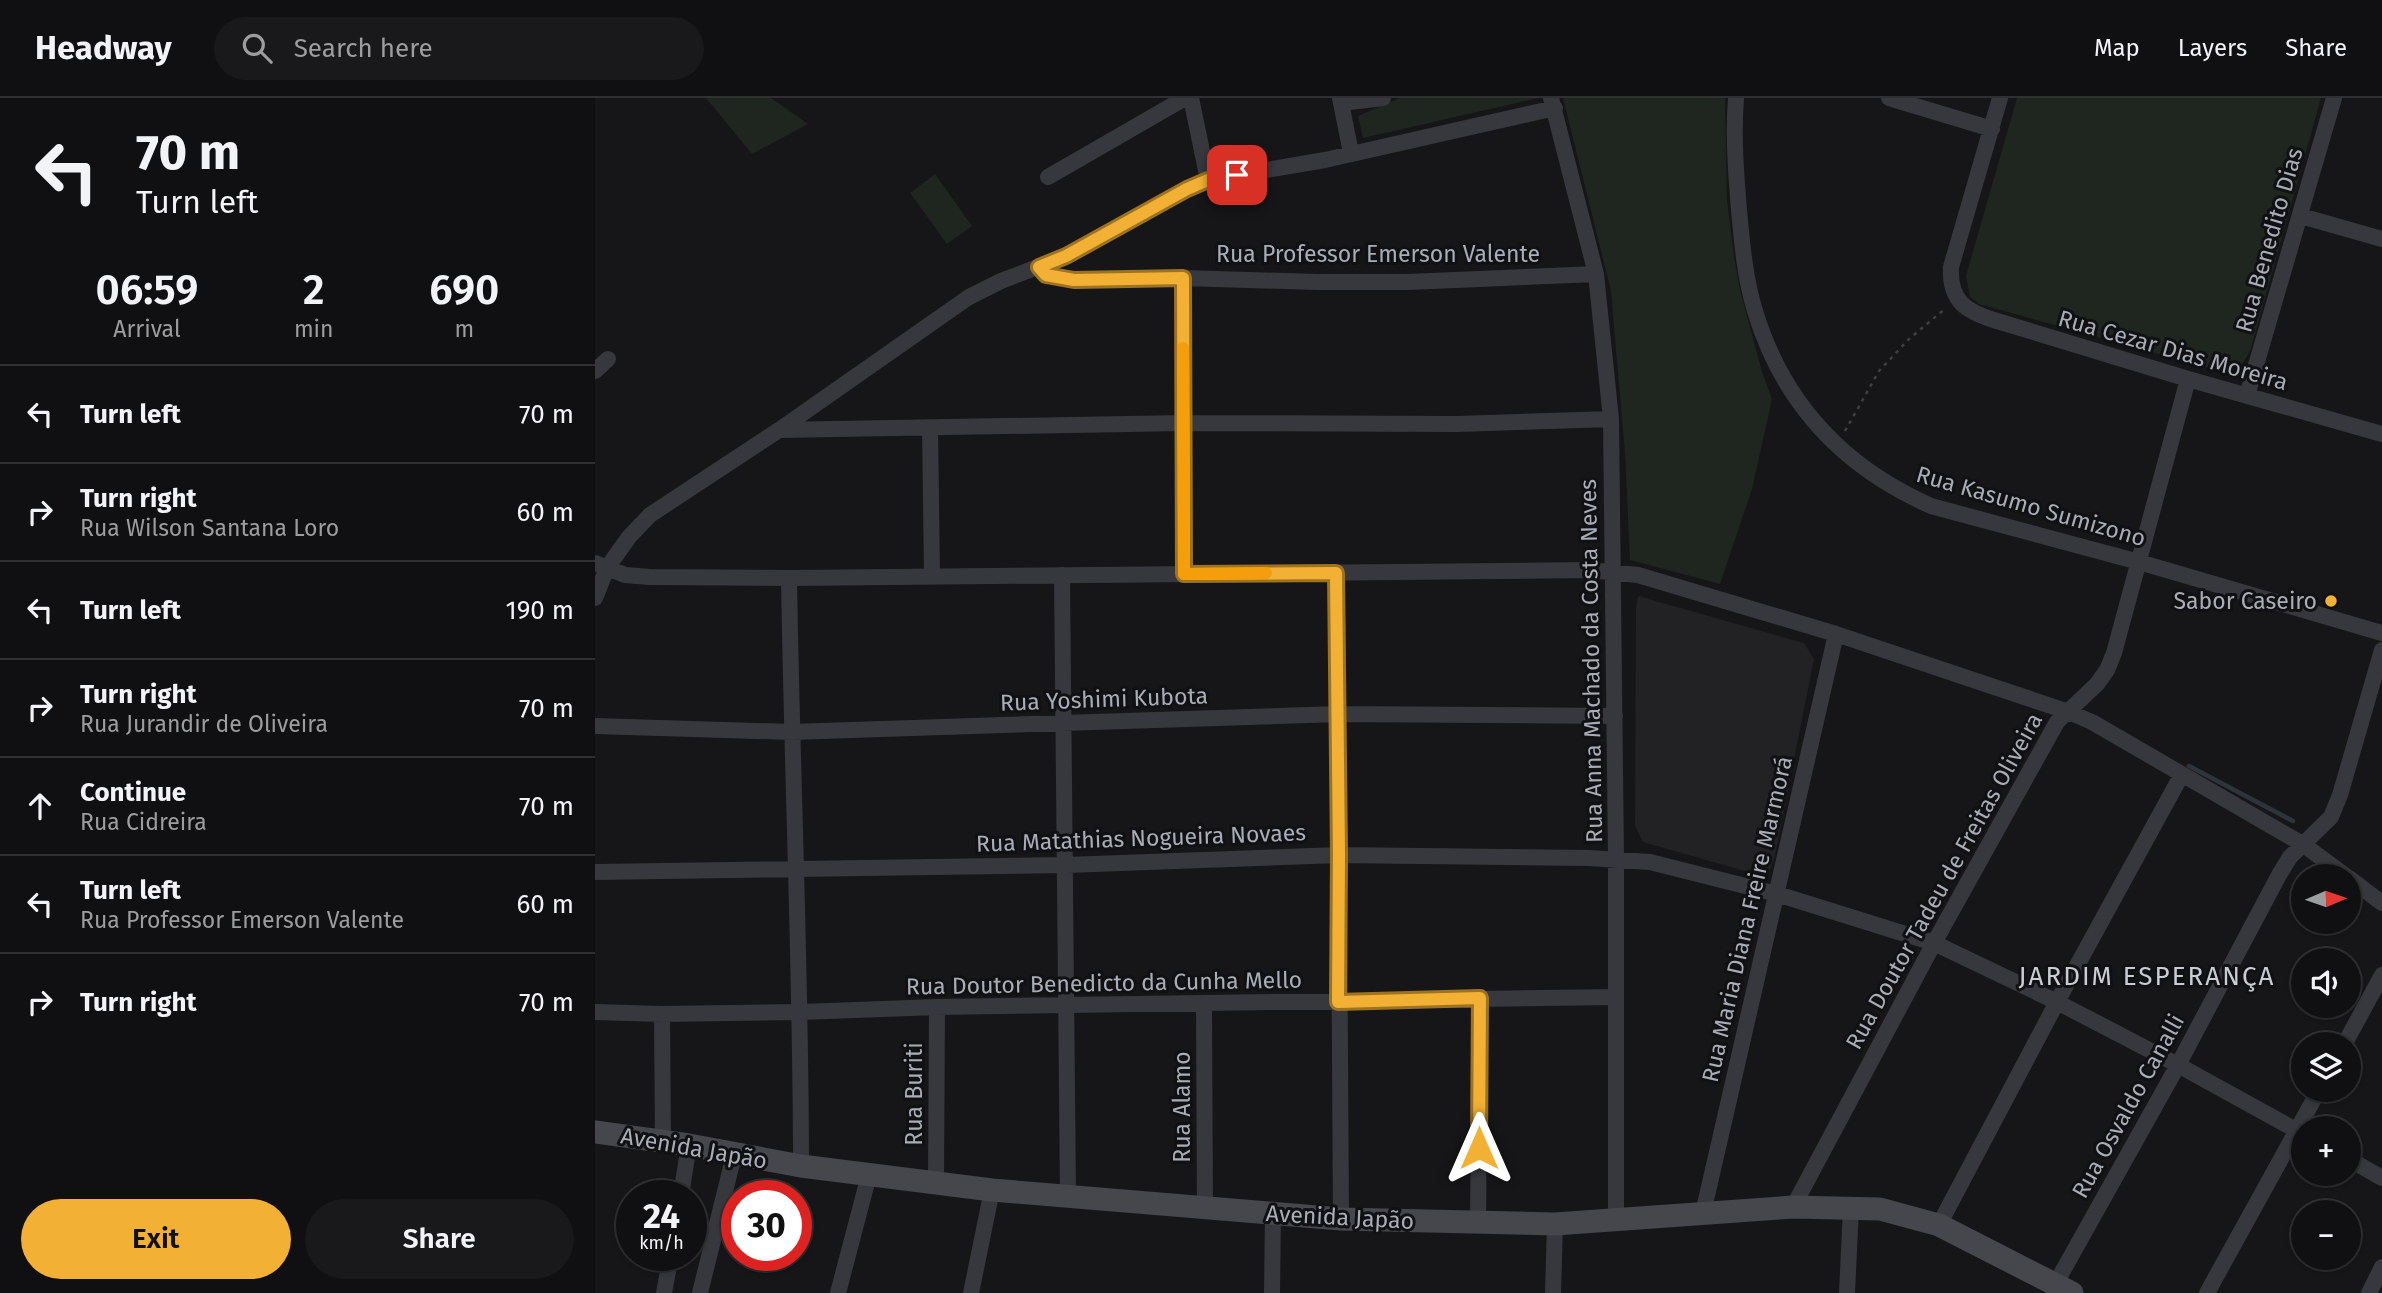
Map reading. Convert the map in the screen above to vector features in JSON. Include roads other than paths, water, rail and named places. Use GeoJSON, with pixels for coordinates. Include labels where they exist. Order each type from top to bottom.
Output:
{"type":"FeatureCollection","features":[{"type":"Feature","properties":{"kind":"main road","name":"Avenida Japão"},"geometry":{"type":"LineString","coordinates":[[595,1132],[689,1145],[801,1166],[992,1190],[1341,1219],[1555,1224],[1793,1207],[1880,1209],[1939,1226],[2064,1288]]}},
{"type":"Feature","properties":{"kind":"street"},"geometry":{"type":"LineString","coordinates":[[1048,177],[1185,98]]}},
{"type":"Feature","properties":{"kind":"street"},"geometry":{"type":"LineString","coordinates":[[1191,98],[1208,180]]}},
{"type":"Feature","properties":{"kind":"street"},"geometry":{"type":"LineString","coordinates":[[1351,153],[1340,101],[1383,98]]}},
{"type":"Feature","properties":{"kind":"street","name":"Rua Kasumo Sumizono"},"geometry":{"type":"LineString","coordinates":[[1736,98],[1736,175],[1741,232],[1755,310],[1773,357],[1796,398],[1816,425],[1837,446],[1871,474],[1931,506],[2139,562],[2382,633]]}},
{"type":"Feature","properties":{"kind":"street"},"geometry":{"type":"LineString","coordinates":[[1889,98],[1992,129],[2000,98]]}},
{"type":"Feature","properties":{"kind":"street","name":"Rua Benedito Dias"},"geometry":{"type":"LineString","coordinates":[[2247,396],[2335,98]]}},
{"type":"Feature","properties":{"kind":"street"},"geometry":{"type":"LineString","coordinates":[[595,598],[601,566],[650,515],[779,430],[969,297],[1001,281],[1066,256],[1208,180],[1351,153],[1553,103]]}},
{"type":"Feature","properties":{"kind":"street","name":"Rua Anna Machado da Costa Neves"},"geometry":{"type":"LineString","coordinates":[[1553,103],[1596,274],[1611,419],[1616,858],[1616,1219]]}},
{"type":"Feature","properties":{"kind":"street","name":"Rua Cezar Dias Moreira"},"geometry":{"type":"LineString","coordinates":[[1992,129],[1951,267],[1950,282],[1957,299],[1973,314],[2382,434]]}},
{"type":"Feature","properties":{"kind":"street"},"geometry":{"type":"LineString","coordinates":[[2301,216],[2382,239]]}},
{"type":"Feature","properties":{"kind":"street","name":"Rua Professor Emerson Valente"},"geometry":{"type":"LineString","coordinates":[[1039,267],[1046,275],[1074,280],[1183,278],[1395,282],[1596,274]]}},
{"type":"Feature","properties":{"kind":"street"},"geometry":{"type":"LineString","coordinates":[[1183,278],[1184,574]]}},
{"type":"Feature","properties":{"kind":"street"},"geometry":{"type":"LineString","coordinates":[[595,371],[608,359]]}},
{"type":"Feature","properties":{"kind":"street","name":"Rua Doutor Tadeu de Freitas Oliveira"},"geometry":{"type":"LineString","coordinates":[[1793,1207],[2052,729],[2066,710],[2097,684],[2107,670],[2114,653],[2188,379]]}},
{"type":"Feature","properties":{"kind":"street"},"geometry":{"type":"LineString","coordinates":[[779,430],[1183,423],[1457,424],[1611,419]]}},
{"type":"Feature","properties":{"kind":"street"},"geometry":{"type":"LineString","coordinates":[[930,428],[932,575]]}},
{"type":"Feature","properties":{"kind":"street"},"geometry":{"type":"LineString","coordinates":[[601,566],[625,575],[650,577],[789,578],[1613,570],[1836,634],[2066,710],[2092,722],[2304,845],[2330,864]]}},
{"type":"Feature","properties":{"kind":"street"},"geometry":{"type":"LineString","coordinates":[[1336,573],[1341,1219]]}},
{"type":"Feature","properties":{"kind":"street"},"geometry":{"type":"LineString","coordinates":[[1062,575],[1068,1198]]}},
{"type":"Feature","properties":{"kind":"street"},"geometry":{"type":"LineString","coordinates":[[789,578],[801,1012],[801,1166]]}},
{"type":"Feature","properties":{"kind":"street","name":"Rua Maria Diana Freire Marmorá"},"geometry":{"type":"LineString","coordinates":[[1703,1213],[1836,634]]}},
{"type":"Feature","properties":{"kind":"street","name":"Rua Osvaldo Canalli"},"geometry":{"type":"LineString","coordinates":[[2064,1288],[2279,875],[2290,857],[2331,817],[2340,795],[2382,650]]}},
{"type":"Feature","properties":{"kind":"street","name":"Rua Yoshimi Kubota"},"geometry":{"type":"LineString","coordinates":[[595,726],[792,732],[1338,714],[1615,716]]}},
{"type":"Feature","properties":{"kind":"street"},"geometry":{"type":"LineString","coordinates":[[1939,1226],[2057,1002],[2181,776]]}},
{"type":"Feature","properties":{"kind":"street","name":"Rua Matathias Nogueira Novaes"},"geometry":{"type":"LineString","coordinates":[[595,872],[1066,865],[1339,855],[1616,858],[1650,862],[1777,894],[1934,943],[2057,1002],[2291,1127]]}},
{"type":"Feature","properties":{"kind":"street"},"geometry":{"type":"LineString","coordinates":[[2361,887],[2382,903]]}},
{"type":"Feature","properties":{"kind":"street"},"geometry":{"type":"LineString","coordinates":[[2351,1032],[2382,975]]}},
{"type":"Feature","properties":{"kind":"street","name":"Rua Doutor Benedicto da Cunha Mello"},"geometry":{"type":"LineString","coordinates":[[595,1012],[801,1012],[937,1007],[1615,997]]}},
{"type":"Feature","properties":{"kind":"street"},"geometry":{"type":"LineString","coordinates":[[1478,1223],[1480,998]]}},
{"type":"Feature","properties":{"kind":"street","name":"Rua Alamo"},"geometry":{"type":"LineString","coordinates":[[1205,1005],[1205,1209]]}},
{"type":"Feature","properties":{"kind":"street","name":"Rua Buriti"},"geometry":{"type":"LineString","coordinates":[[936,1182],[937,1007]]}},
{"type":"Feature","properties":{"kind":"street"},"geometry":{"type":"LineString","coordinates":[[661,1014],[663,1142]]}},
{"type":"Feature","properties":{"kind":"street"},"geometry":{"type":"LineString","coordinates":[[683,1180],[689,1145]]}},
{"type":"Feature","properties":{"kind":"street"},"geometry":{"type":"LineString","coordinates":[[2207,1293],[2291,1148]]}},
{"type":"Feature","properties":{"kind":"street"},"geometry":{"type":"LineString","coordinates":[[700,1293],[734,1154]]}},
{"type":"Feature","properties":{"kind":"street"},"geometry":{"type":"LineString","coordinates":[[2361,1166],[2382,1178]]}},
{"type":"Feature","properties":{"kind":"street"},"geometry":{"type":"LineString","coordinates":[[838,1293],[869,1175]]}},
{"type":"Feature","properties":{"kind":"street"},"geometry":{"type":"LineString","coordinates":[[971,1293],[992,1190]]}},
{"type":"Feature","properties":{"kind":"street"},"geometry":{"type":"LineString","coordinates":[[1847,1293],[1851,1207]]}},
{"type":"Feature","properties":{"kind":"street"},"geometry":{"type":"LineString","coordinates":[[1272,1293],[1273,1214]]}},
{"type":"Feature","properties":{"kind":"street"},"geometry":{"type":"LineString","coordinates":[[1553,1293],[1555,1224]]}},
{"type":"Feature","properties":{"kind":"street"},"geometry":{"type":"LineString","coordinates":[[2369,1293],[2382,1267]]}},
{"type":"Feature","properties":{"kind":"street"},"geometry":{"type":"LineString","coordinates":[[664,1293],[668,1271]]}},
{"type":"Feature","properties":{"kind":"waterway"},"geometry":{"type":"LineString","coordinates":[[2189,766],[2293,821]]}},
{"type":"Feature","properties":{"kind":"place","name":"Sabor Caseiro"},"geometry":{"type":"Point","coordinates":[2331,601]}},
{"type":"Feature","properties":{"kind":"district","name":"JARDIM ESPERANÇA"},"geometry":{"type":"Point","coordinates":[2147,976]}}]}
